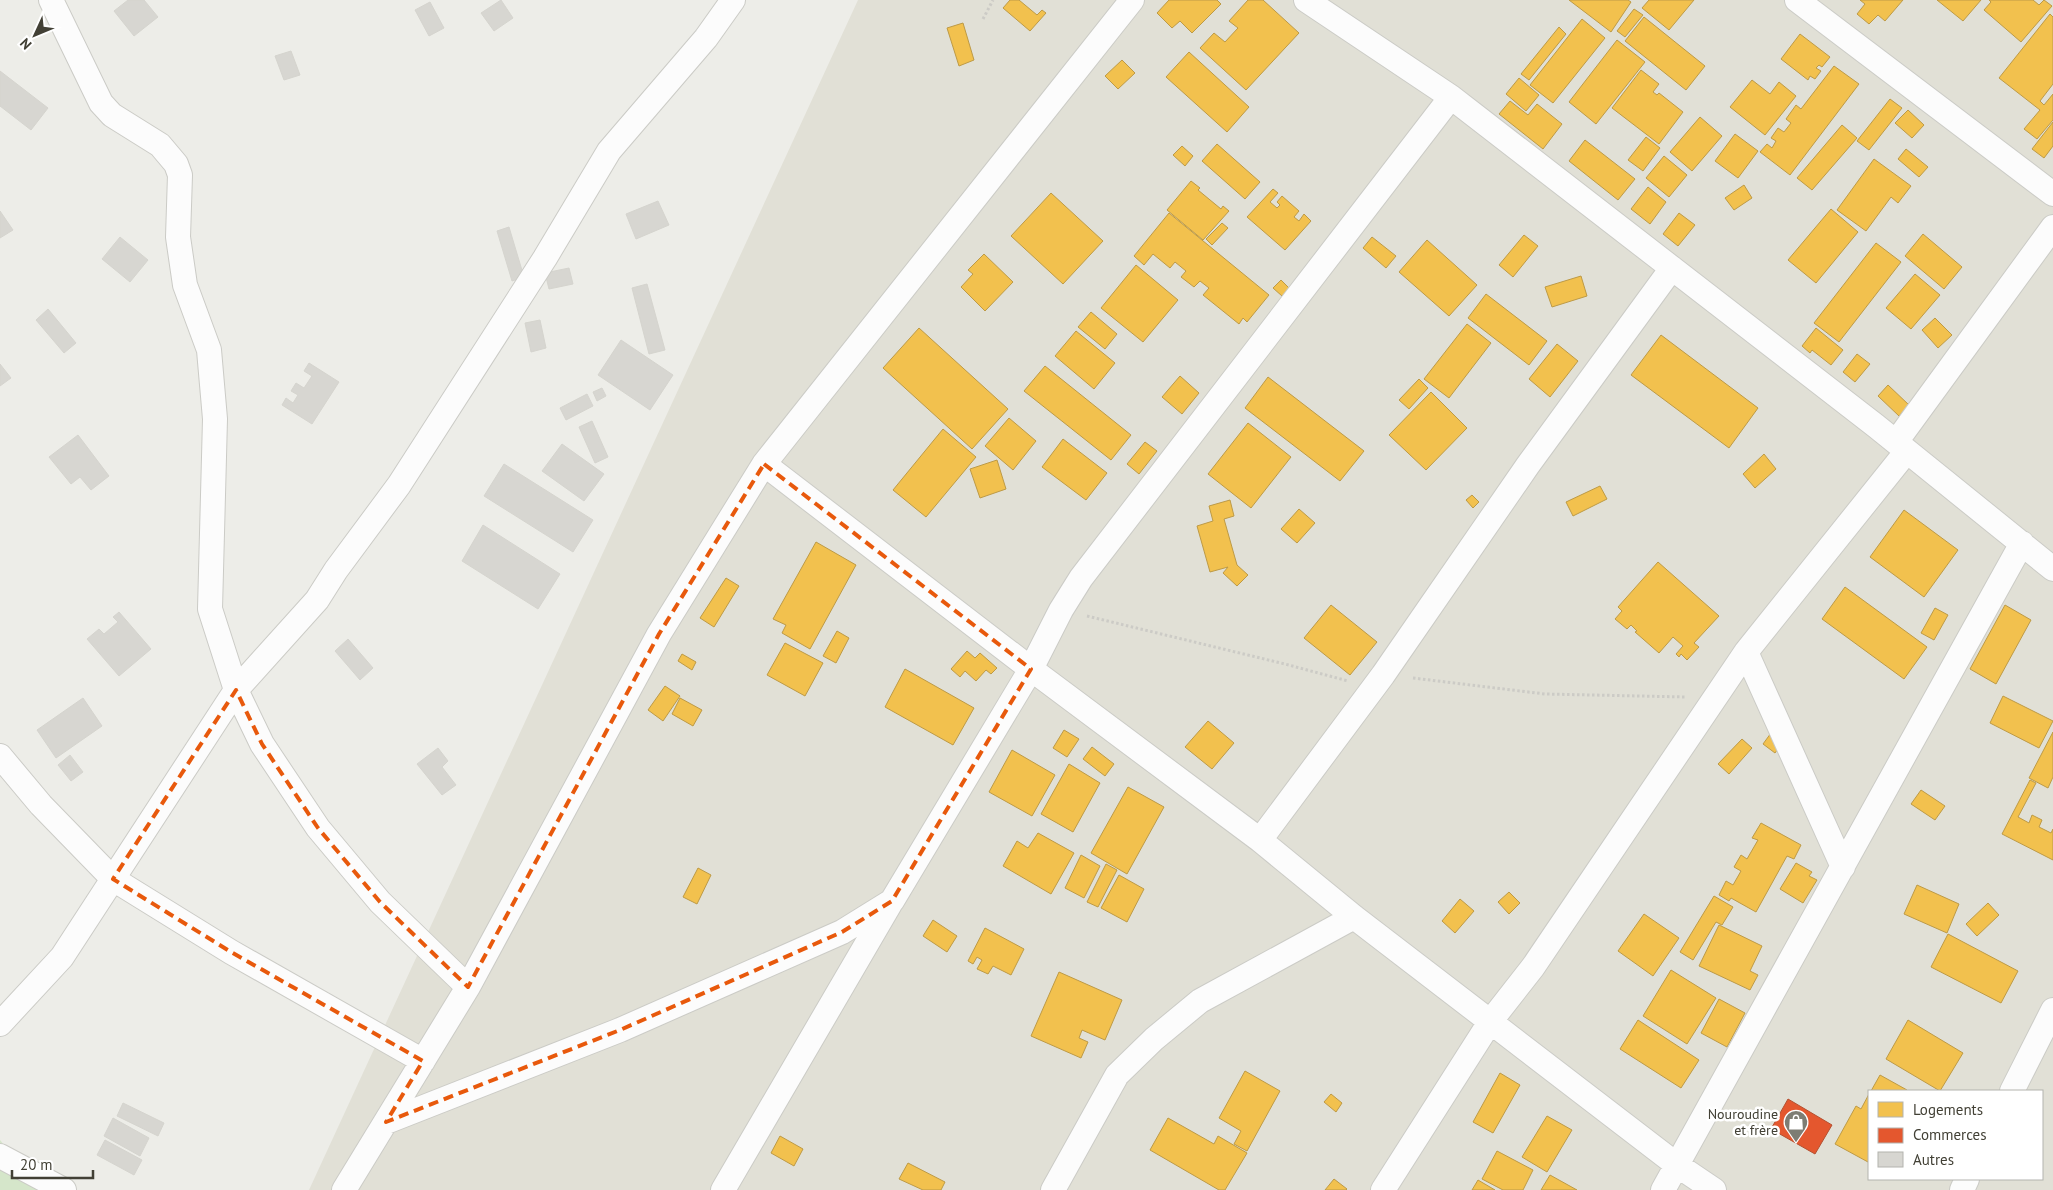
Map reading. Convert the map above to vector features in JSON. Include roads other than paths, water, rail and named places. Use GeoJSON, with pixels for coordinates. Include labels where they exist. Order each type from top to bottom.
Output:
{"type":"FeatureCollection","features":[{"type":"Feature","properties":{"kind":"street"},"geometry":{"type":"LineString","coordinates":[[51,0],[101,103],[112,115],[160,145],[176,164],[180,175],[178,236],[185,285],[209,350],[215,420],[210,609],[236,690],[262,744],[318,828],[380,902],[468,987]]}},
{"type":"Feature","properties":{"kind":"street"},"geometry":{"type":"LineString","coordinates":[[0,1024],[62,957],[236,690],[317,600],[336,570],[399,485],[545,258],[609,151],[706,38],[733,0]]}},
{"type":"Feature","properties":{"kind":"street"},"geometry":{"type":"LineString","coordinates":[[344,1190],[468,987],[659,634],[764,464],[1132,0]]}},
{"type":"Feature","properties":{"kind":"street"},"geometry":{"type":"LineString","coordinates":[[1306,0],[1451,97],[1901,447],[2053,569]]}},
{"type":"Feature","properties":{"kind":"street"},"geometry":{"type":"LineString","coordinates":[[1797,0],[2053,194]]}},
{"type":"Feature","properties":{"kind":"street"},"geometry":{"type":"LineString","coordinates":[[723,1190],[892,901],[1031,669],[1061,610],[1081,578],[1451,97]]}},
{"type":"Feature","properties":{"kind":"street"},"geometry":{"type":"LineString","coordinates":[[1383,1190],[1490,1022],[1533,967],[1746,652],[1901,447],[2053,227]]}},
{"type":"Feature","properties":{"kind":"street"},"geometry":{"type":"LineString","coordinates":[[1260,840],[1383,674],[1528,465],[1672,268]]}},
{"type":"Feature","properties":{"kind":"street"},"geometry":{"type":"LineString","coordinates":[[764,464],[1031,669],[1260,840],[1354,917],[1677,1165],[1714,1190]]}},
{"type":"Feature","properties":{"kind":"street"},"geometry":{"type":"LineString","coordinates":[[1663,1190],[2022,544]]}},
{"type":"Feature","properties":{"kind":"street"},"geometry":{"type":"LineString","coordinates":[[1746,652],[1843,867]]}},
{"type":"Feature","properties":{"kind":"street"},"geometry":{"type":"LineString","coordinates":[[0,756],[41,805],[113,878],[231,952],[423,1061]]}},
{"type":"Feature","properties":{"kind":"street"},"geometry":{"type":"LineString","coordinates":[[386,1122],[620,1030],[842,932],[892,901]]}},
{"type":"Feature","properties":{"kind":"street"},"geometry":{"type":"LineString","coordinates":[[1053,1190],[1118,1075],[1154,1039],[1200,1001],[1354,917]]}},
{"type":"Feature","properties":{"kind":"street"},"geometry":{"type":"LineString","coordinates":[[2013,1090],[2053,1010]]}},
{"type":"Feature","properties":{"kind":"street"},"geometry":{"type":"LineString","coordinates":[[0,1156],[64,1190]]}},
{"type":"Feature","properties":{"kind":"place","name":"Nouroudine et frère"},"geometry":{"type":"Point","coordinates":[1796,1143]}}]}
